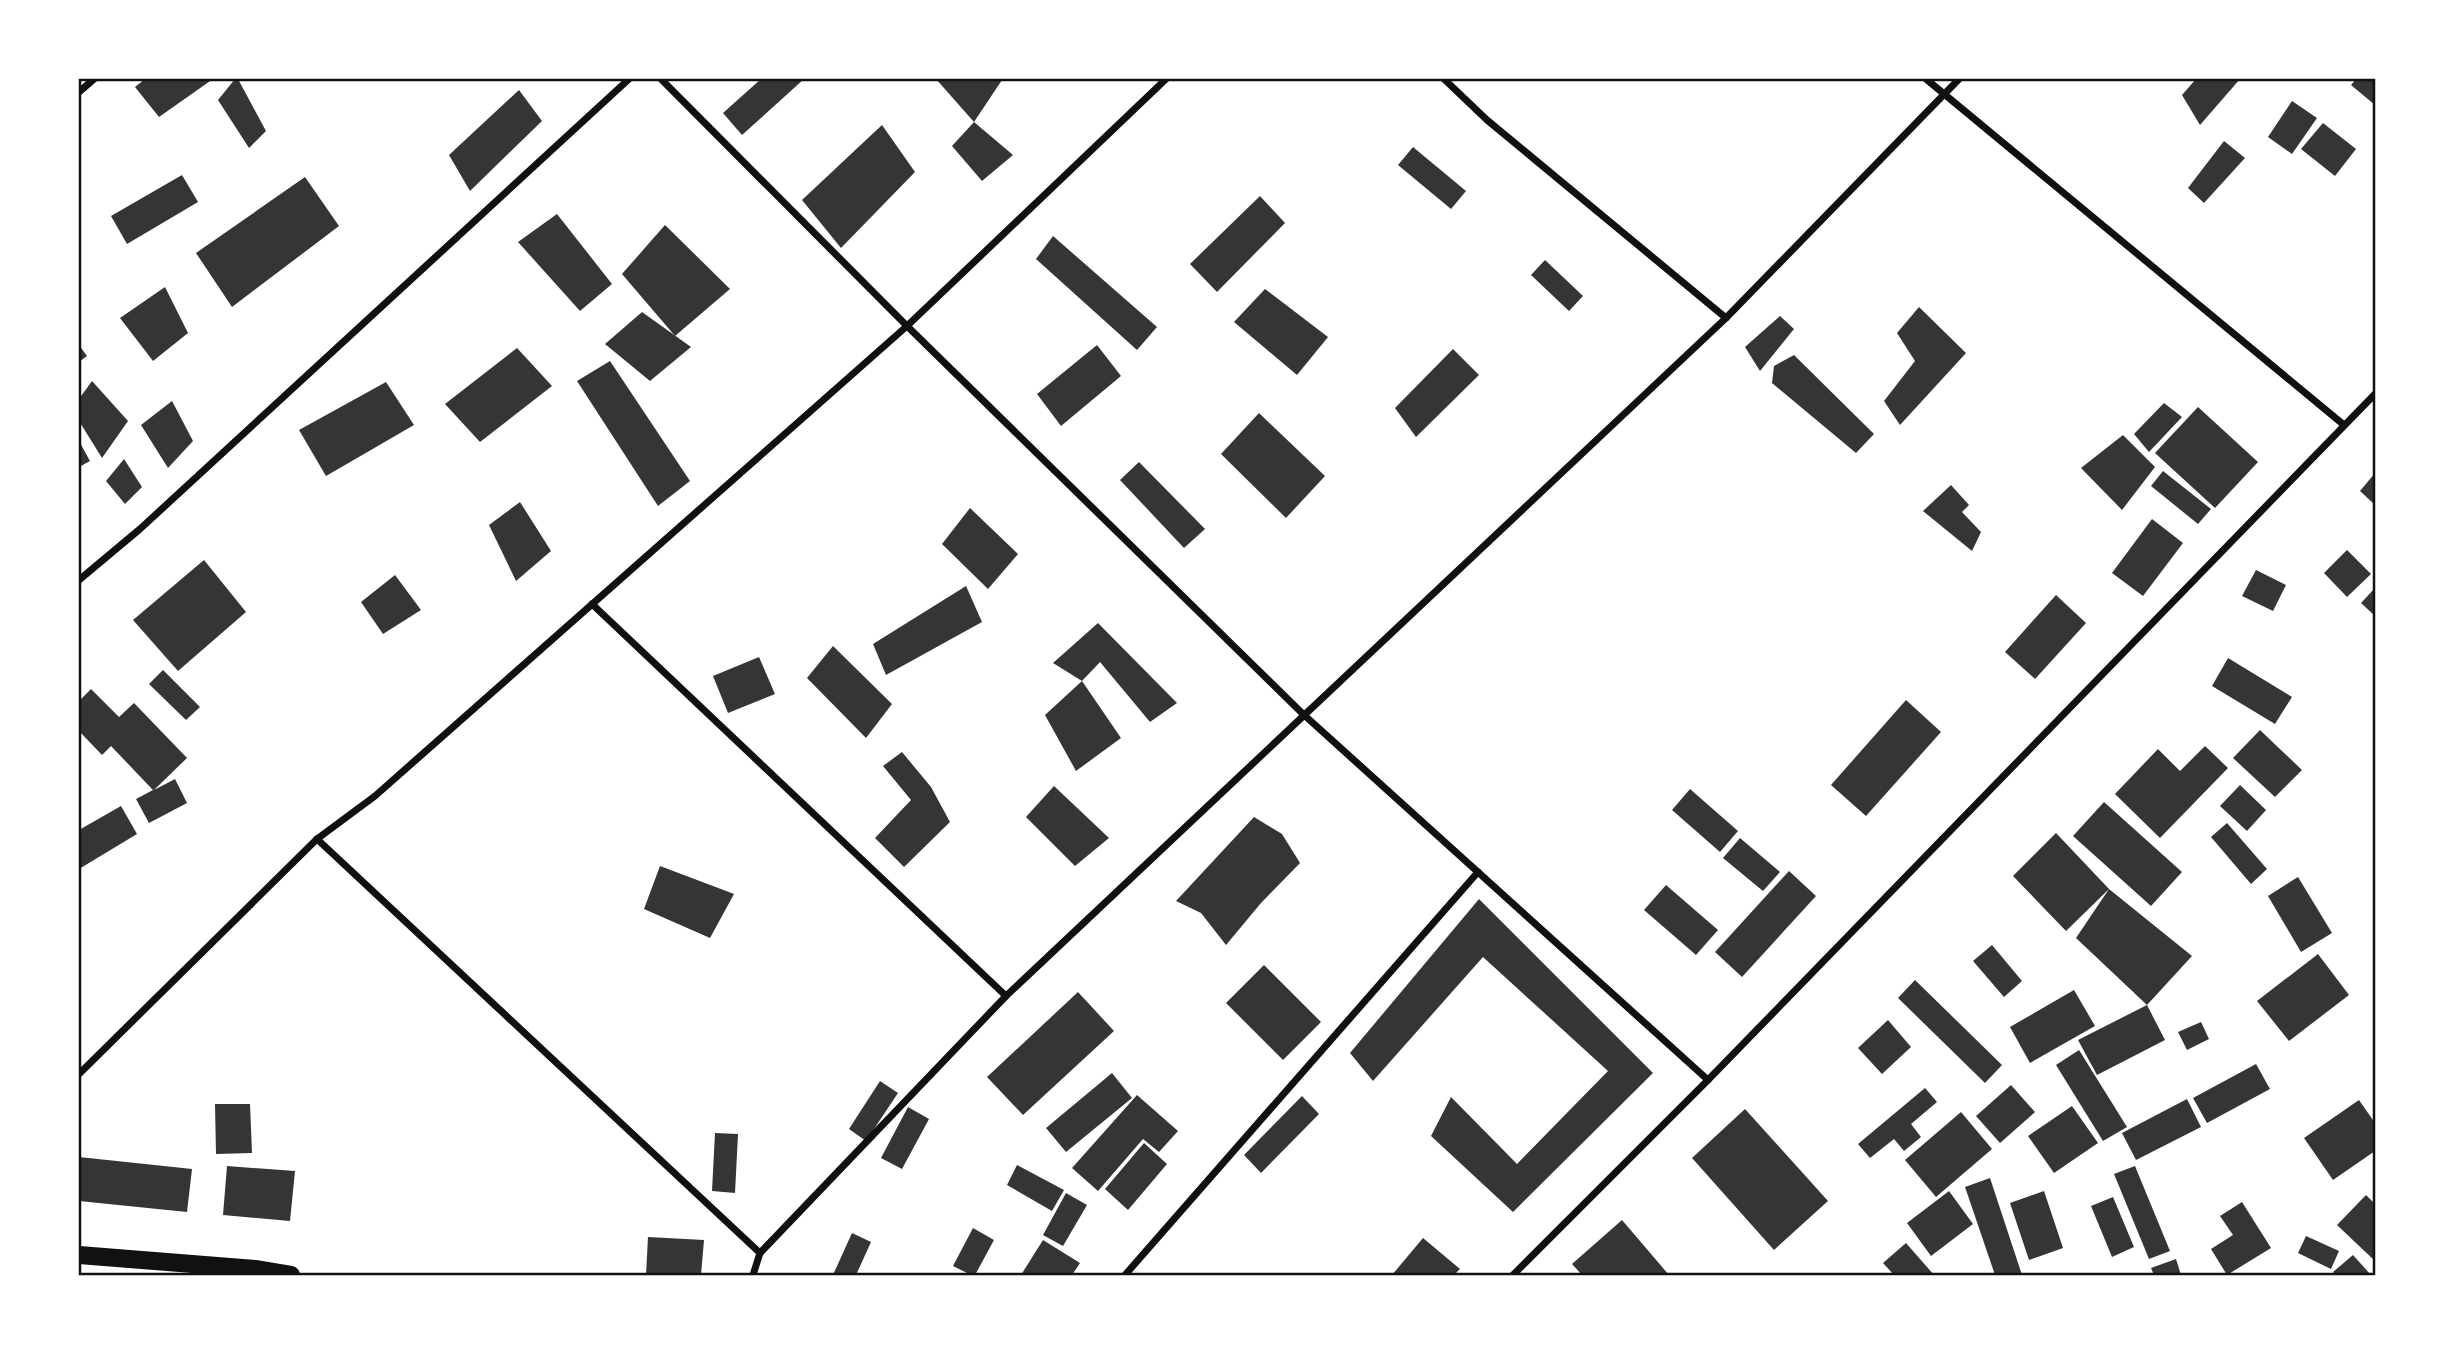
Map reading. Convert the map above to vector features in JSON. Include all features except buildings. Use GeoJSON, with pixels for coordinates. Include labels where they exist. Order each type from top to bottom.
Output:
{"type":"FeatureCollection","features":[{"type":"Feature","properties":{"kind":"main road"},"geometry":{"type":"LineString","coordinates":[[79,1255],[291,1275]]}},
{"type":"Feature","properties":{"kind":"street"},"geometry":{"type":"LineString","coordinates":[[79,92],[94,79]]}},
{"type":"Feature","properties":{"kind":"street"},"geometry":{"type":"LineString","coordinates":[[79,580],[140,529],[629,79]]}},
{"type":"Feature","properties":{"kind":"street"},"geometry":{"type":"LineString","coordinates":[[661,79],[1303,714],[1708,1080]]}},
{"type":"Feature","properties":{"kind":"street"},"geometry":{"type":"LineString","coordinates":[[79,1074],[317,839],[375,796],[908,326],[1166,79]]}},
{"type":"Feature","properties":{"kind":"street"},"geometry":{"type":"LineString","coordinates":[[1444,79],[1487,120],[1726,318]]}},
{"type":"Feature","properties":{"kind":"street"},"geometry":{"type":"LineString","coordinates":[[1926,79],[2344,425]]}},
{"type":"Feature","properties":{"kind":"street"},"geometry":{"type":"LineString","coordinates":[[753,1275],[760,1253],[1006,996],[1726,318],[1959,79]]}},
{"type":"Feature","properties":{"kind":"street"},"geometry":{"type":"LineString","coordinates":[[1513,1275],[1708,1080],[2375,394]]}},
{"type":"Feature","properties":{"kind":"street"},"geometry":{"type":"LineString","coordinates":[[592,604],[1006,996]]}},
{"type":"Feature","properties":{"kind":"street"},"geometry":{"type":"LineString","coordinates":[[317,839],[760,1253]]}},
{"type":"Feature","properties":{"kind":"street"},"geometry":{"type":"LineString","coordinates":[[1125,1275],[1478,872]]}}]}
